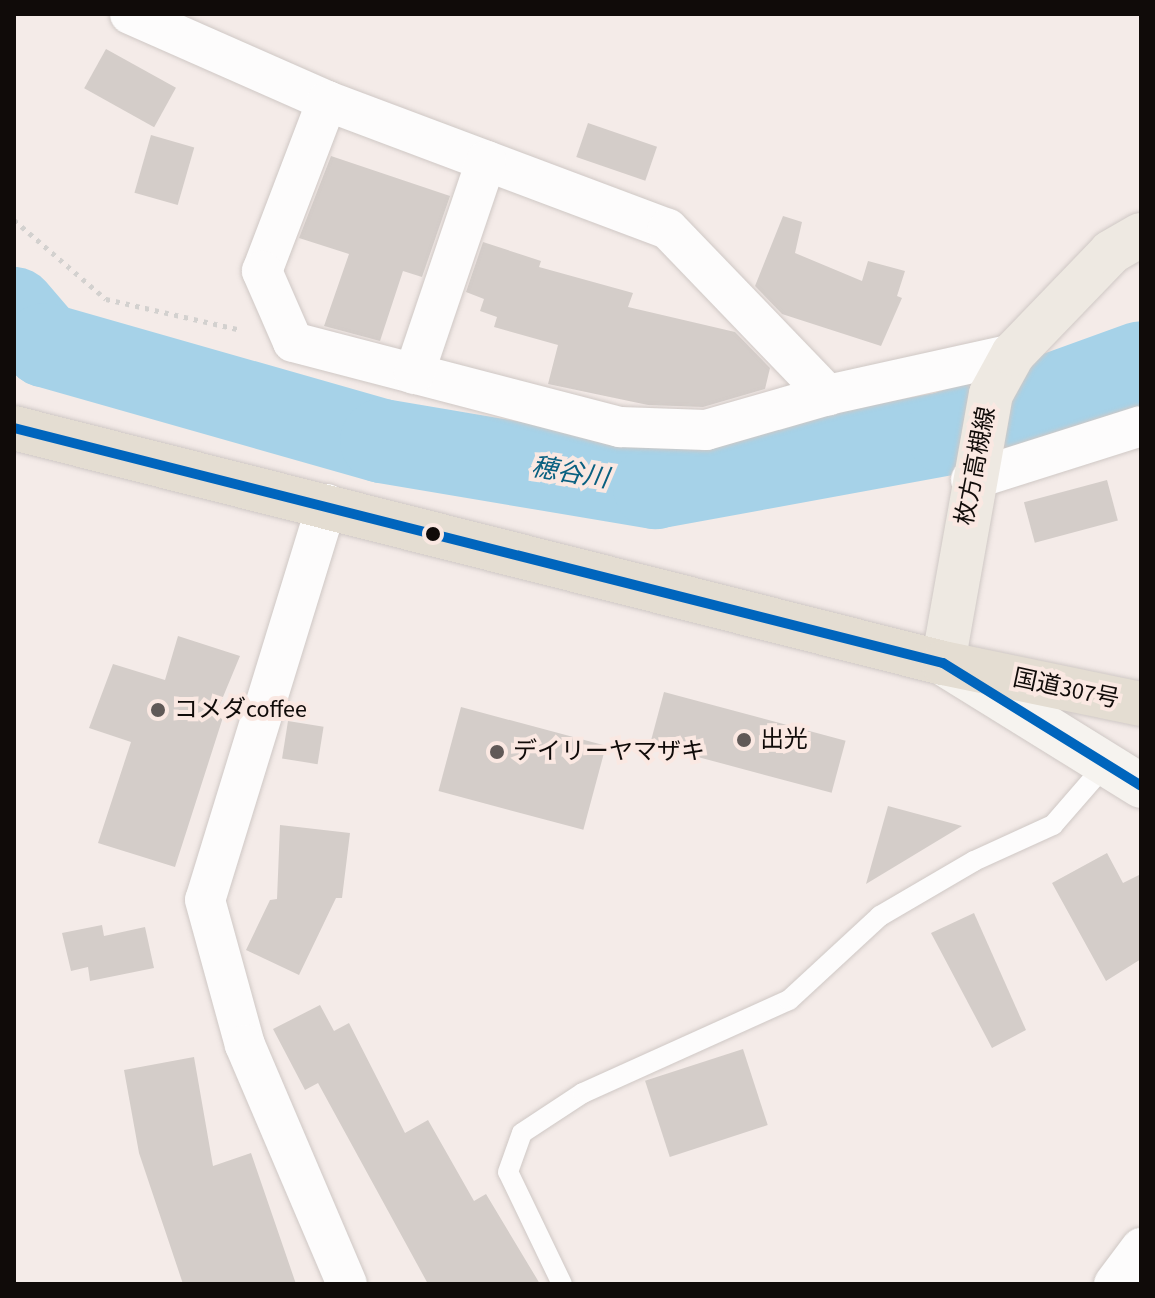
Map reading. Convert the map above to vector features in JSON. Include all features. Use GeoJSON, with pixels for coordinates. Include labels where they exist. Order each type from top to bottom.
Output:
{"type":"FeatureCollection","features":[{"type":"Feature","properties":{"kind":"highway","name":"国道307号"},"geometry":{"type":"LineString","coordinates":[[14,428],[327,504],[943,663],[1141,704]]}},
{"type":"Feature","properties":{"kind":"main road","name":"枚方高槻線"},"geometry":{"type":"LineString","coordinates":[[943,663],[971,480],[991,394],[1013,354],[1111,252],[1141,235]]}},
{"type":"Feature","properties":{"kind":"street"},"geometry":{"type":"LineString","coordinates":[[130,14],[327,101],[668,229],[828,395]]}},
{"type":"Feature","properties":{"kind":"street"},"geometry":{"type":"LineString","coordinates":[[327,101],[262,271],[293,342],[620,427],[706,430],[828,395],[1013,354]]}},
{"type":"Feature","properties":{"kind":"street"},"geometry":{"type":"LineString","coordinates":[[414,374],[486,161]]}},
{"type":"Feature","properties":{"kind":"street"},"geometry":{"type":"LineString","coordinates":[[971,480],[1141,426]]}},
{"type":"Feature","properties":{"kind":"street"},"geometry":{"type":"LineString","coordinates":[[327,504],[205,900],[245,1045],[347,1284]]}},
{"type":"Feature","properties":{"kind":"street"},"geometry":{"type":"LineString","coordinates":[[943,663],[1124,775]]}},
{"type":"Feature","properties":{"kind":"lane"},"geometry":{"type":"LineString","coordinates":[[562,1284],[508,1172],[522,1133],[583,1093],[789,1000],[880,916],[974,861],[1053,825],[1124,775]]}},
{"type":"Feature","properties":{"kind":"path"},"geometry":{"type":"LineString","coordinates":[[14,220],[106,299],[293,342]]}},
{"type":"Feature","properties":{"kind":"building"},"geometry":{"type":"Polygon","coordinates":[[[106,49],[176,88],[154,127],[84,88],[106,49]]]}},
{"type":"Feature","properties":{"kind":"building"},"geometry":{"type":"Polygon","coordinates":[[[588,123],[657,147],[645,181],[576,157],[588,123]]]}},
{"type":"Feature","properties":{"kind":"building"},"geometry":{"type":"Polygon","coordinates":[[[151,135],[194,147],[178,205],[134,193],[151,135]]]}},
{"type":"Feature","properties":{"kind":"building"},"geometry":{"type":"Polygon","coordinates":[[[331,156],[450,196],[422,277],[403,271],[380,341],[324,326],[349,254],[299,238],[331,156]]]}},
{"type":"Feature","properties":{"kind":"building"},"geometry":{"type":"Polygon","coordinates":[[[783,216],[802,222],[795,253],[862,281],[868,261],[905,271],[897,296],[902,298],[881,346],[782,314],[755,286],[783,216]]]}},
{"type":"Feature","properties":{"kind":"building"},"geometry":{"type":"Polygon","coordinates":[[[483,242],[541,261],[539,267],[633,293],[628,307],[735,332],[770,368],[765,389],[703,407],[648,405],[548,384],[558,345],[494,327],[497,317],[480,311],[484,299],[466,292],[483,242]]]}},
{"type":"Feature","properties":{"kind":"building"},"geometry":{"type":"Polygon","coordinates":[[[1107,480],[1118,521],[1035,543],[1024,502],[1107,480]]]}},
{"type":"Feature","properties":{"kind":"building"},"geometry":{"type":"Polygon","coordinates":[[[178,636],[240,656],[218,709],[225,711],[175,867],[98,843],[131,742],[89,728],[113,664],[165,680],[178,636]]]}},
{"type":"Feature","properties":{"kind":"building"},"geometry":{"type":"Polygon","coordinates":[[[664,692],[846,741],[832,793],[650,744],[664,692]]]}},
{"type":"Feature","properties":{"kind":"building"},"geometry":{"type":"Polygon","coordinates":[[[461,707],[606,746],[583,830],[438,791],[461,707]]]}},
{"type":"Feature","properties":{"kind":"building"},"geometry":{"type":"Polygon","coordinates":[[[288,721],[324,727],[318,764],[282,759],[288,721]]]}},
{"type":"Feature","properties":{"kind":"building"},"geometry":{"type":"Polygon","coordinates":[[[888,806],[962,826],[866,884],[888,806]]]}},
{"type":"Feature","properties":{"kind":"building"},"geometry":{"type":"Polygon","coordinates":[[[280,825],[350,833],[342,898],[336,898],[299,975],[246,950],[270,900],[277,899],[280,825]]]}},
{"type":"Feature","properties":{"kind":"building"},"geometry":{"type":"Polygon","coordinates":[[[1107,853],[1123,883],[1141,874],[1141,959],[1106,981],[1052,883],[1107,853]]]}},
{"type":"Feature","properties":{"kind":"building"},"geometry":{"type":"Polygon","coordinates":[[[974,913],[1026,1030],[992,1048],[931,933],[974,913]]]}},
{"type":"Feature","properties":{"kind":"building"},"geometry":{"type":"Polygon","coordinates":[[[102,925],[104,936],[145,927],[154,968],[90,981],[88,967],[71,971],[62,933],[102,925]]]}},
{"type":"Feature","properties":{"kind":"building"},"geometry":{"type":"Polygon","coordinates":[[[320,1005],[334,1031],[349,1023],[405,1133],[428,1120],[474,1201],[486,1194],[540,1284],[428,1284],[318,1083],[305,1090],[273,1029],[320,1005]]]}},
{"type":"Feature","properties":{"kind":"building"},"geometry":{"type":"Polygon","coordinates":[[[743,1049],[768,1125],[670,1157],[645,1081],[743,1049]]]}},
{"type":"Feature","properties":{"kind":"building"},"geometry":{"type":"Polygon","coordinates":[[[194,1057],[213,1166],[251,1153],[296,1284],[183,1284],[139,1153],[124,1070],[194,1057]]]}},
{"type":"Feature","properties":{"kind":"waterway","name":"穂谷川"},"geometry":{"type":"LineString","coordinates":[[14,309],[45,345],[382,441],[655,487],[948,433],[1141,363]]}},
{"type":"Feature","properties":{"kind":"transit line"},"geometry":{"type":"LineString","coordinates":[[14,428],[943,663],[1141,786]]}},
{"type":"Feature","properties":{"kind":"place","name":"コメダcoffee"},"geometry":{"type":"Point","coordinates":[158,710]}},
{"type":"Feature","properties":{"kind":"place","name":"出光"},"geometry":{"type":"Point","coordinates":[744,740]}},
{"type":"Feature","properties":{"kind":"place","name":"デイリーヤマザキ"},"geometry":{"type":"Point","coordinates":[497,752]}}]}
